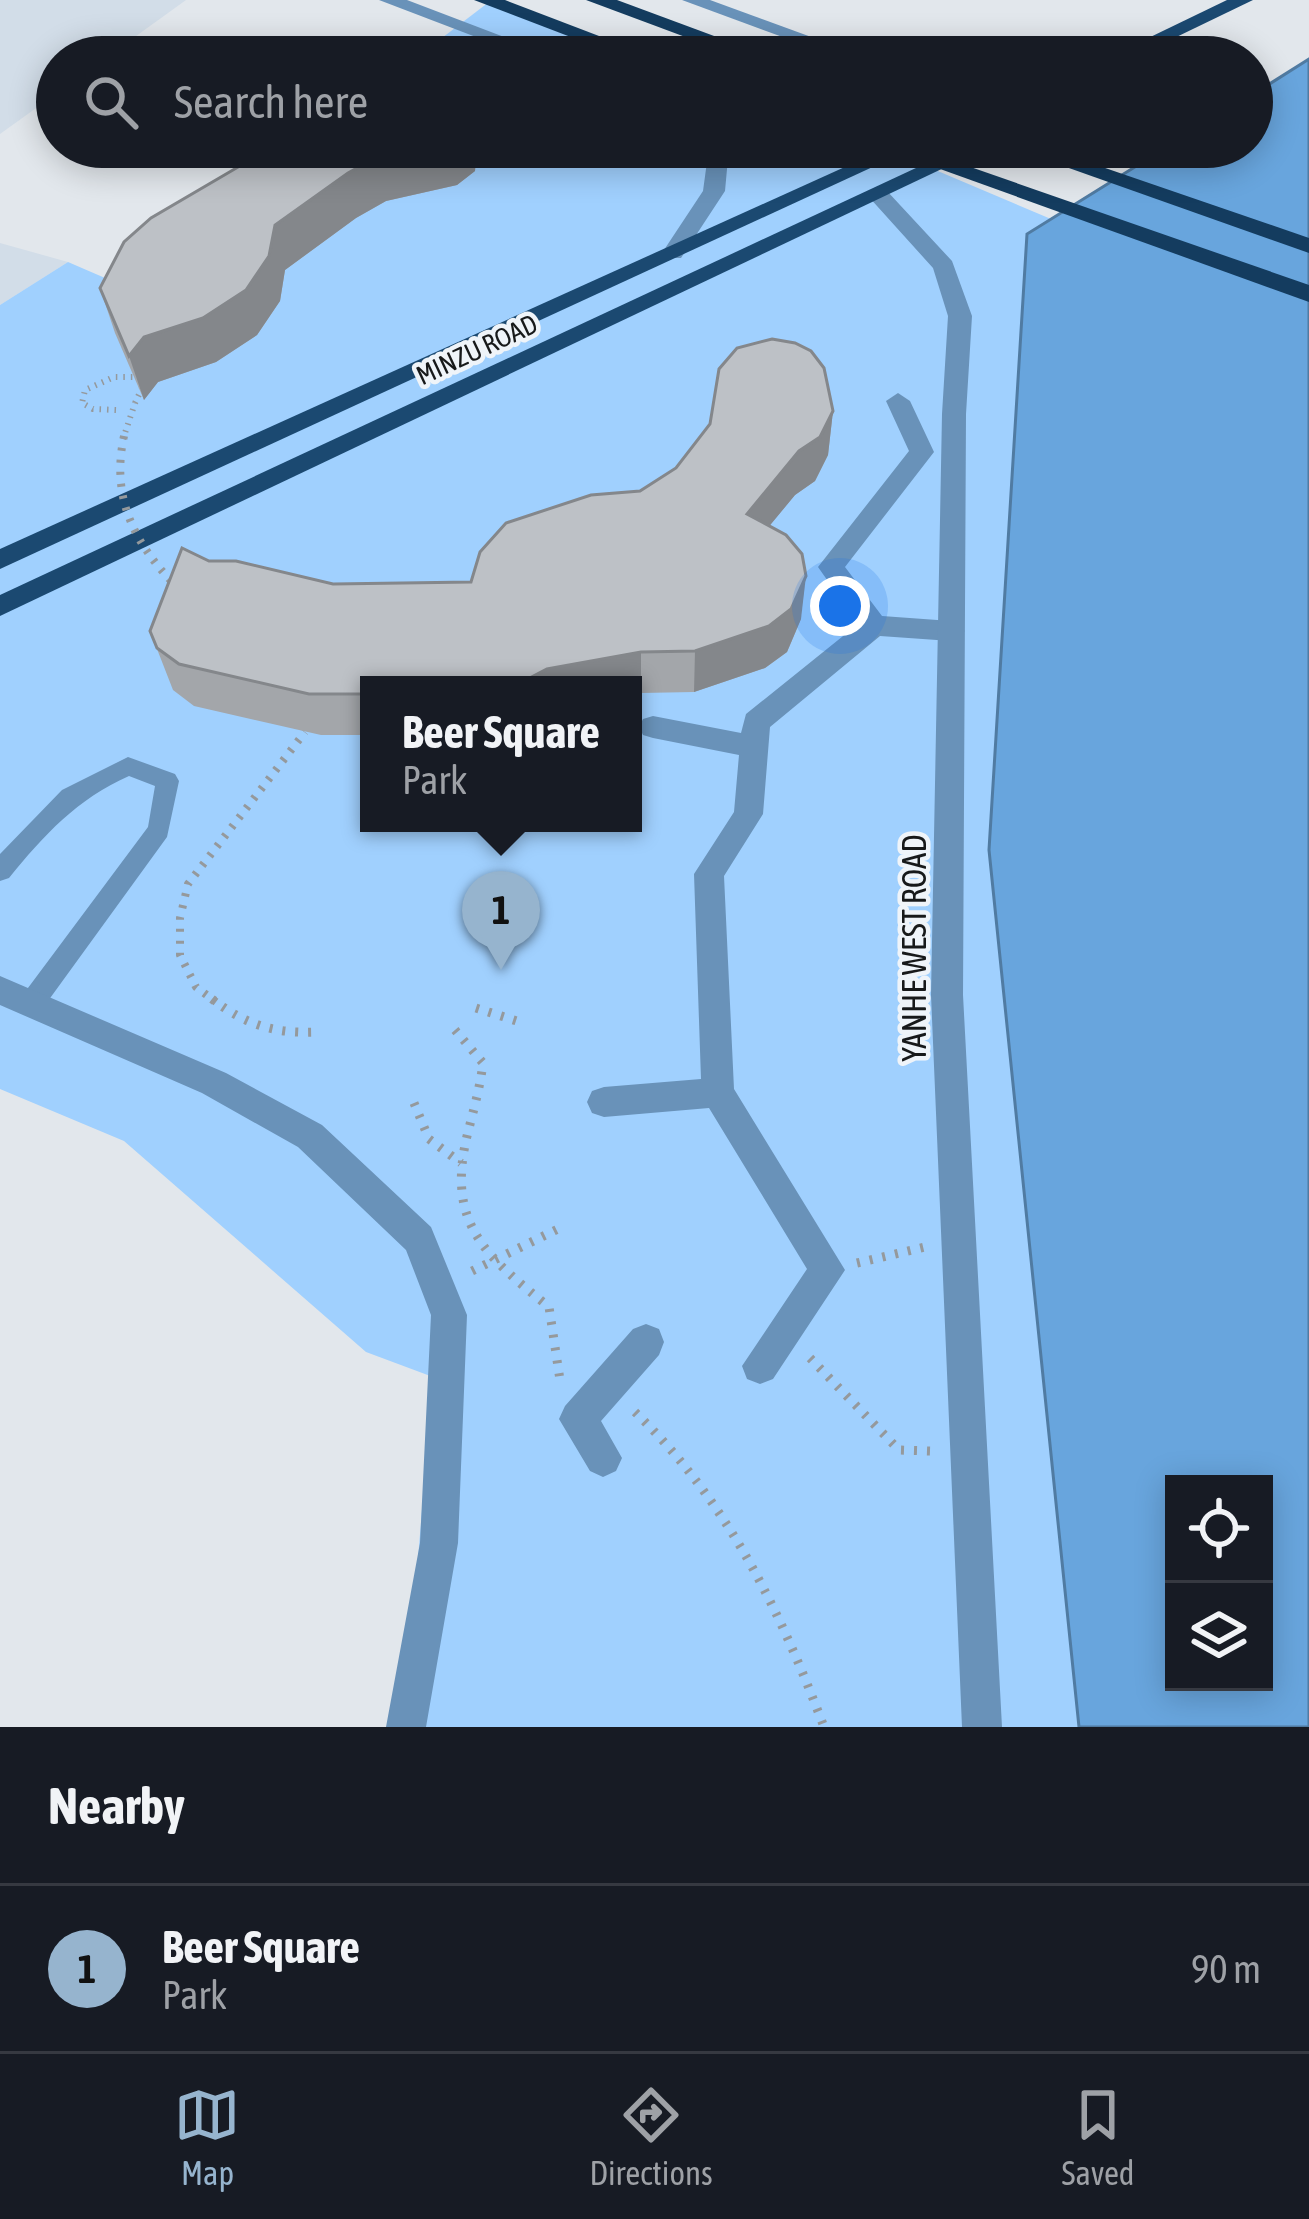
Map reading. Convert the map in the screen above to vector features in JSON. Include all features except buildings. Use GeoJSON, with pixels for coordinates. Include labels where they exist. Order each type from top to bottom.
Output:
{"type":"FeatureCollection","features":[{"type":"Feature","properties":{"kind":"highway"},"geometry":{"type":"LineString","coordinates":[[485,0],[585,36]]}},
{"type":"Feature","properties":{"kind":"highway"},"geometry":{"type":"LineString","coordinates":[[597,0],[700,36]]}},
{"type":"Feature","properties":{"kind":"highway"},"geometry":{"type":"LineString","coordinates":[[952,168],[1309,294]]}},
{"type":"Feature","properties":{"kind":"highway"},"geometry":{"type":"LineString","coordinates":[[1084,168],[1309,246]]}},
{"type":"Feature","properties":{"kind":"main road"},"geometry":{"type":"LineString","coordinates":[[1165,36],[1244,0]]}},
{"type":"Feature","properties":{"kind":"main road","name":"MINZU ROAD"},"geometry":{"type":"LineString","coordinates":[[0,560],[856,168]]}},
{"type":"Feature","properties":{"kind":"main road","name":"MINZU ROAD"},"geometry":{"type":"LineString","coordinates":[[0,606],[938,168]]}},
{"type":"Feature","properties":{"kind":"street"},"geometry":{"type":"LineString","coordinates":[[389,0],[489,36]]}},
{"type":"Feature","properties":{"kind":"street"},"geometry":{"type":"LineString","coordinates":[[692,0],[796,36]]}},
{"type":"Feature","properties":{"kind":"street"},"geometry":{"type":"LineString","coordinates":[[674,253],[711,203],[721,168]]}},
{"type":"Feature","properties":{"kind":"street","name":"YANHE WEST ROAD"},"geometry":{"type":"LineString","coordinates":[[879,196],[944,266],[960,316],[947,995],[982,1727]]}},
{"type":"Feature","properties":{"kind":"street"},"geometry":{"type":"LineString","coordinates":[[874,626],[831,567],[922,452],[898,401]]}},
{"type":"Feature","properties":{"kind":"street"},"geometry":{"type":"LineString","coordinates":[[760,1366],[827,1270],[718,1092],[709,874],[748,814],[756,722],[874,626],[951,631]]}},
{"type":"Feature","properties":{"kind":"street"},"geometry":{"type":"LineString","coordinates":[[653,727],[754,747]]}},
{"type":"Feature","properties":{"kind":"street"},"geometry":{"type":"LineString","coordinates":[[16,997],[214,1083],[310,1136],[419,1239],[449,1315],[439,1543],[406,1727]]}},
{"type":"Feature","properties":{"kind":"street"},"geometry":{"type":"LineString","coordinates":[[604,1102],[718,1092]]}},
{"type":"Feature","properties":{"kind":"street"},"geometry":{"type":"LineString","coordinates":[[603,1458],[578,1419],[646,1342]]}},
{"type":"Feature","properties":{"kind":"lane"},"geometry":{"type":"LineString","coordinates":[[0,871],[60,800],[85,783],[128,766],[167,781],[159,830],[16,997]]}},
{"type":"Feature","properties":{"kind":"path"},"geometry":{"type":"LineString","coordinates":[[116,410],[93,410],[82,404],[85,390],[114,377],[146,378],[124,429],[117,468],[119,491],[150,562],[186,594]]}},
{"type":"Feature","properties":{"kind":"path"},"geometry":{"type":"LineString","coordinates":[[305,732],[188,884],[180,919],[181,955],[196,987],[234,1016],[278,1034],[317,1032]]}},
{"type":"Feature","properties":{"kind":"path"},"geometry":{"type":"LineString","coordinates":[[476,1008],[524,1023]]}},
{"type":"Feature","properties":{"kind":"path"},"geometry":{"type":"LineString","coordinates":[[455,1030],[483,1063],[462,1164],[468,1232],[494,1262],[549,1307],[561,1376],[555,1393]]}},
{"type":"Feature","properties":{"kind":"path"},"geometry":{"type":"LineString","coordinates":[[413,1103],[417,1126],[427,1142],[462,1164]]}},
{"type":"Feature","properties":{"kind":"path"},"geometry":{"type":"LineString","coordinates":[[438,1286],[564,1226]]}},
{"type":"Feature","properties":{"kind":"path"},"geometry":{"type":"LineString","coordinates":[[827,1270],[958,1239]]}},
{"type":"Feature","properties":{"kind":"path"},"geometry":{"type":"LineString","coordinates":[[784,1331],[899,1450],[969,1451]]}},
{"type":"Feature","properties":{"kind":"path"},"geometry":{"type":"LineString","coordinates":[[607,1387],[675,1447],[735,1527],[775,1604],[824,1727]]}},
{"type":"Feature","properties":{"kind":"shaded area"},"geometry":{"type":"Polygon","coordinates":[[[0,0],[186,0],[136,36],[36,36],[36,108],[0,134],[0,0]]]}},
{"type":"Feature","properties":{"kind":"shaded area"},"geometry":{"type":"Polygon","coordinates":[[[489,2],[584,36],[444,36],[489,2]]]}},
{"type":"Feature","properties":{"kind":"shaded area"},"geometry":{"type":"Polygon","coordinates":[[[1309,59],[1309,1727],[1079,1727],[989,850],[1027,234],[1133,168],[1273,168],[1273,82],[1309,59]]]}},
{"type":"Feature","properties":{"kind":"shaded area"},"geometry":{"type":"Polygon","coordinates":[[[266,168],[931,168],[1051,219],[1027,234],[989,850],[1079,1727],[404,1727],[433,1377],[366,1352],[124,1141],[0,1089],[0,305],[68,262],[112,281],[266,168]]]}},
{"type":"Feature","properties":{"kind":"shaded area"},"geometry":{"type":"Polygon","coordinates":[[[0,243],[68,262],[0,305],[0,243]]]}},
{"type":"Feature","properties":{"kind":"place","name":"Beer Square"},"geometry":{"type":"Point","coordinates":[501,970]}}]}
